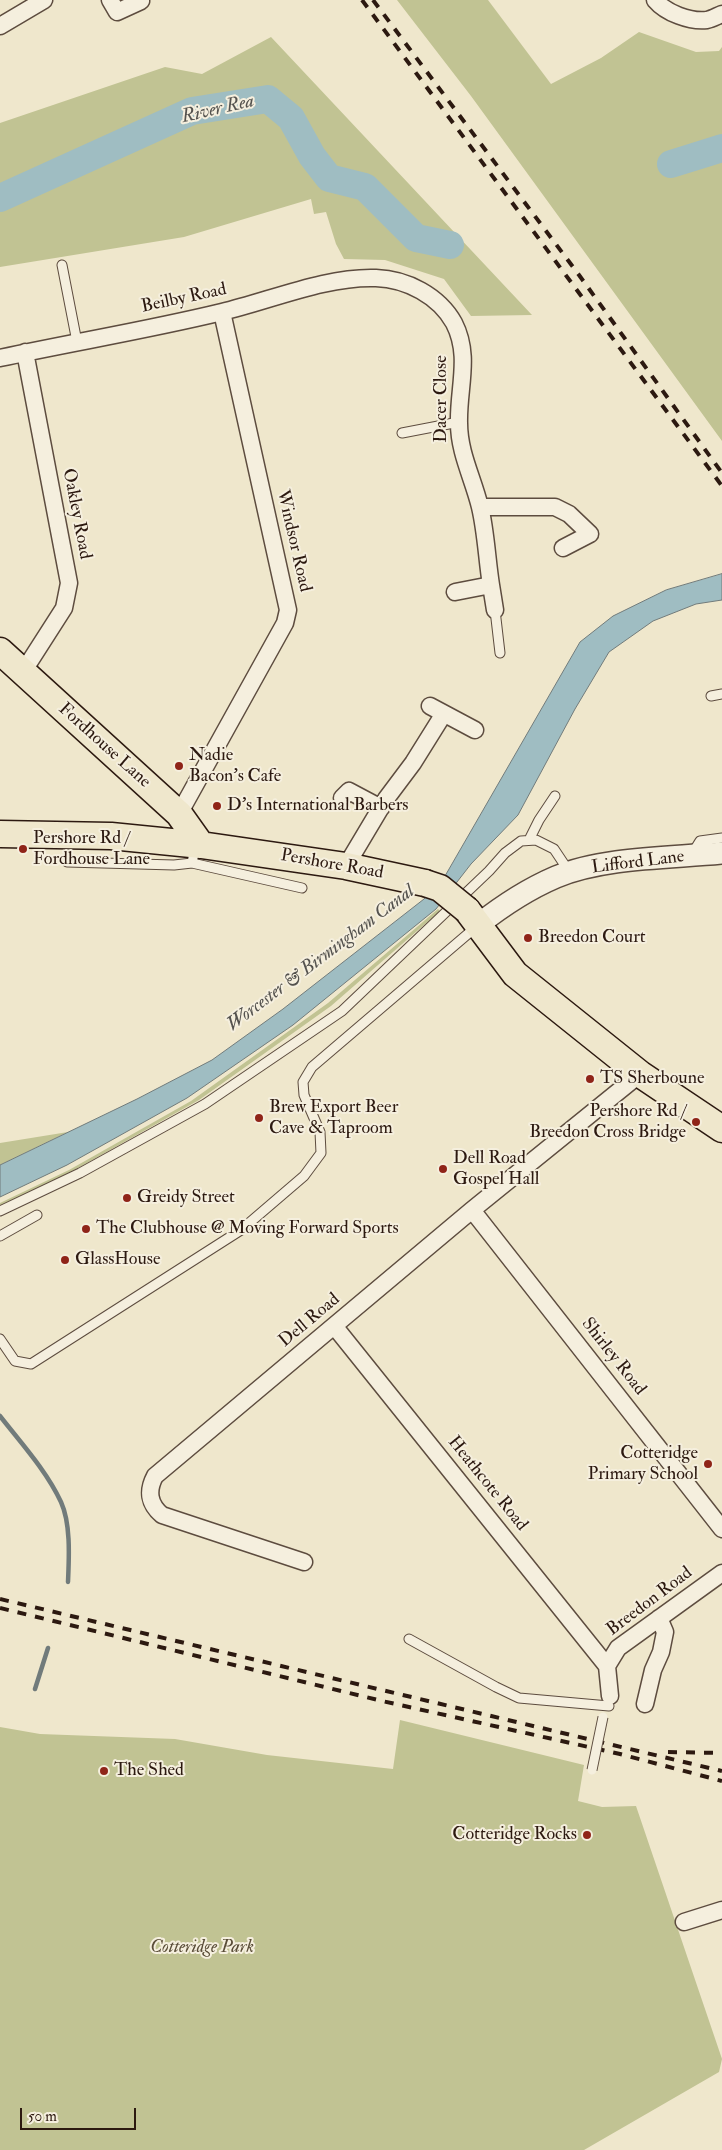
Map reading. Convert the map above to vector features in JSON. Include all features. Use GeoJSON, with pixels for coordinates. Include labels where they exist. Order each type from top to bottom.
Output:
{"type":"FeatureCollection","features":[{"type":"Feature","properties":{"kind":"main road","name":"Fordhouse Lane"},"geometry":{"type":"LineString","coordinates":[[0,652],[179,814],[196,851]]}},
{"type":"Feature","properties":{"kind":"main road","name":"Pershore Road"},"geometry":{"type":"LineString","coordinates":[[0,834],[111,836],[196,851],[355,861],[440,888],[472,917],[515,974],[640,1074],[722,1129]]}},
{"type":"Feature","properties":{"kind":"street"},"geometry":{"type":"LineString","coordinates":[[0,26],[44,0]]}},
{"type":"Feature","properties":{"kind":"street"},"geometry":{"type":"LineString","coordinates":[[110,0],[117,12],[141,2]]}},
{"type":"Feature","properties":{"kind":"street"},"geometry":{"type":"LineString","coordinates":[[655,0],[661,7],[676,16],[714,17]]}},
{"type":"Feature","properties":{"kind":"street","name":"Beilby Road"},"geometry":{"type":"LineString","coordinates":[[0,358],[222,312],[338,281],[377,278]]}},
{"type":"Feature","properties":{"kind":"street","name":"Dacer Close"},"geometry":{"type":"LineString","coordinates":[[377,278],[410,286],[429,294],[443,307],[461,338],[464,368],[459,422],[460,440],[480,507],[495,610]]}},
{"type":"Feature","properties":{"kind":"street","name":"Windsor Road"},"geometry":{"type":"LineString","coordinates":[[179,814],[285,623],[288,610],[222,312]]}},
{"type":"Feature","properties":{"kind":"street","name":"Oakley Road"},"geometry":{"type":"LineString","coordinates":[[23,672],[64,608],[69,583],[25,352]]}},
{"type":"Feature","properties":{"kind":"street"},"geometry":{"type":"LineString","coordinates":[[480,507],[555,507],[562,510],[569,514],[590,534],[563,548]]}},
{"type":"Feature","properties":{"kind":"street"},"geometry":{"type":"LineString","coordinates":[[454,592],[491,585]]}},
{"type":"Feature","properties":{"kind":"street"},"geometry":{"type":"LineString","coordinates":[[355,861],[381,808],[437,711],[476,730]]}},
{"type":"Feature","properties":{"kind":"street"},"geometry":{"type":"LineString","coordinates":[[342,798],[349,791],[381,808]]}},
{"type":"Feature","properties":{"kind":"street","name":"Lifford Lane"},"geometry":{"type":"LineString","coordinates":[[472,917],[557,877],[571,873],[615,862],[722,853]]}},
{"type":"Feature","properties":{"kind":"street","name":"Dell Road"},"geometry":{"type":"LineString","coordinates":[[304,1562],[162,1515],[156,1509],[149,1493],[150,1484],[155,1476],[335,1327],[472,1210],[640,1074]]}},
{"type":"Feature","properties":{"kind":"street","name":"Shirley Road"},"geometry":{"type":"LineString","coordinates":[[472,1210],[722,1529]]}},
{"type":"Feature","properties":{"kind":"street","name":"Heathcote Road"},"geometry":{"type":"LineString","coordinates":[[335,1327],[607,1666]]}},
{"type":"Feature","properties":{"kind":"street","name":"Breedon Road"},"geometry":{"type":"LineString","coordinates":[[609,1701],[607,1666],[618,1648],[722,1574]]}},
{"type":"Feature","properties":{"kind":"street"},"geometry":{"type":"LineString","coordinates":[[645,1704],[665,1632],[659,1618]]}},
{"type":"Feature","properties":{"kind":"street"},"geometry":{"type":"LineString","coordinates":[[684,1922],[722,1910]]}},
{"type":"Feature","properties":{"kind":"lane"},"geometry":{"type":"LineString","coordinates":[[62,266],[77,342]]}},
{"type":"Feature","properties":{"kind":"lane"},"geometry":{"type":"LineString","coordinates":[[402,434],[459,422]]}},
{"type":"Feature","properties":{"kind":"lane"},"geometry":{"type":"LineString","coordinates":[[495,610],[500,652]]}},
{"type":"Feature","properties":{"kind":"lane"},"geometry":{"type":"LineString","coordinates":[[710,696],[722,694]]}},
{"type":"Feature","properties":{"kind":"lane"},"geometry":{"type":"LineString","coordinates":[[529,840],[539,820],[555,796]]}},
{"type":"Feature","properties":{"kind":"lane"},"geometry":{"type":"LineString","coordinates":[[690,856],[700,841],[722,838]]}},
{"type":"Feature","properties":{"kind":"lane"},"geometry":{"type":"LineString","coordinates":[[0,1211],[80,1173],[204,1104],[342,1011],[505,853],[521,840],[536,840],[554,849],[571,873]]}},
{"type":"Feature","properties":{"kind":"lane"},"geometry":{"type":"LineString","coordinates":[[67,862],[174,865],[196,851],[302,888]]}},
{"type":"Feature","properties":{"kind":"lane"},"geometry":{"type":"LineString","coordinates":[[0,1339],[16,1361],[31,1364],[241,1230],[304,1176],[321,1153],[320,1132],[304,1095],[303,1082],[312,1067],[472,917]]}},
{"type":"Feature","properties":{"kind":"lane"},"geometry":{"type":"LineString","coordinates":[[0,1236],[37,1215]]}},
{"type":"Feature","properties":{"kind":"lane"},"geometry":{"type":"LineString","coordinates":[[408,1639],[519,1698],[609,1701],[603,1717],[591,1773]]}},
{"type":"Feature","properties":{"kind":"green space"},"geometry":{"type":"Polygon","coordinates":[[[397,0],[488,0],[551,84],[601,58],[639,32],[696,52],[719,51],[722,47],[722,441],[471,96],[397,0]]]}},
{"type":"Feature","properties":{"kind":"green space"},"geometry":{"type":"Polygon","coordinates":[[[271,37],[532,315],[471,316],[444,279],[385,260],[344,259],[336,244],[326,212],[314,214],[311,199],[184,237],[0,267],[0,123],[165,67],[202,74],[271,37]]]}},
{"type":"Feature","properties":{"kind":"green space"},"geometry":{"type":"Polygon","coordinates":[[[438,909],[440,911],[331,1006],[199,1100],[78,1168],[0,1208],[0,1203],[69,1170],[191,1101],[328,1003],[438,909]]]}},
{"type":"Feature","properties":{"kind":"green space"},"geometry":{"type":"Polygon","coordinates":[[[68,1132],[0,1165],[0,1143],[68,1132]]]}},
{"type":"Feature","properties":{"kind":"green space","name":"Cotteridge Park"},"geometry":{"type":"Polygon","coordinates":[[[400,1720],[584,1765],[578,1801],[602,1807],[636,1806],[722,2059],[719,2072],[584,2150],[0,2150],[0,1727],[40,1734],[175,1739],[267,1755],[393,1769],[400,1720]]]}},
{"type":"Feature","properties":{"kind":"water"},"geometry":{"type":"Polygon","coordinates":[[[722,574],[722,600],[696,604],[653,621],[609,652],[575,709],[518,815],[471,864],[436,909],[293,1025],[187,1098],[67,1165],[0,1197],[0,1165],[137,1099],[212,1060],[283,1009],[424,899],[445,876],[580,642],[613,616],[666,590],[722,574]]]}},
{"type":"Feature","properties":{"kind":"waterway","name":"River Rea"},"geometry":{"type":"LineString","coordinates":[[0,198],[192,111],[268,99],[291,118],[312,156],[329,178],[365,187],[416,238],[450,245]]}},
{"type":"Feature","properties":{"kind":"waterway","name":"River Rea"},"geometry":{"type":"LineString","coordinates":[[671,164],[722,148]]}},
{"type":"Feature","properties":{"kind":"waterway"},"geometry":{"type":"LineString","coordinates":[[0,1416],[41,1468],[61,1502],[68,1531],[68,1582]]}},
{"type":"Feature","properties":{"kind":"waterway"},"geometry":{"type":"LineString","coordinates":[[35,1689],[48,1648]]}},
{"type":"Feature","properties":{"kind":"railway"},"geometry":{"type":"LineString","coordinates":[[362,0],[722,486]]}},
{"type":"Feature","properties":{"kind":"railway"},"geometry":{"type":"LineString","coordinates":[[373,0],[579,275],[722,473]]}},
{"type":"Feature","properties":{"kind":"railway"},"geometry":{"type":"LineString","coordinates":[[0,1599],[722,1771]]}},
{"type":"Feature","properties":{"kind":"railway"},"geometry":{"type":"LineString","coordinates":[[0,1608],[382,1701],[620,1754],[722,1781]]}},
{"type":"Feature","properties":{"kind":"railway"},"geometry":{"type":"LineString","coordinates":[[668,1752],[722,1753]]}},
{"type":"Feature","properties":{"kind":"place","name":"Nadie Bacon's Cafe"},"geometry":{"type":"Point","coordinates":[179,766]}},
{"type":"Feature","properties":{"kind":"place","name":"D's International Barbers"},"geometry":{"type":"Point","coordinates":[217,806]}},
{"type":"Feature","properties":{"kind":"place","name":"Pershore Rd / Fordhouse Lane"},"geometry":{"type":"Point","coordinates":[23,849]}},
{"type":"Feature","properties":{"kind":"place","name":"Breedon Court"},"geometry":{"type":"Point","coordinates":[528,938]}},
{"type":"Feature","properties":{"kind":"place","name":"TS Sherboune"},"geometry":{"type":"Point","coordinates":[590,1079]}},
{"type":"Feature","properties":{"kind":"place","name":"Brew Export Beer Cave & Taproom"},"geometry":{"type":"Point","coordinates":[259,1118]}},
{"type":"Feature","properties":{"kind":"place","name":"Pershore Rd / Breedon Cross Bridge"},"geometry":{"type":"Point","coordinates":[696,1122]}},
{"type":"Feature","properties":{"kind":"place","name":"Dell Road Gospel Hall"},"geometry":{"type":"Point","coordinates":[443,1169]}},
{"type":"Feature","properties":{"kind":"place","name":"Greidy Street"},"geometry":{"type":"Point","coordinates":[127,1198]}},
{"type":"Feature","properties":{"kind":"place","name":"The Clubhouse @ Moving Forward Sports"},"geometry":{"type":"Point","coordinates":[86,1229]}},
{"type":"Feature","properties":{"kind":"place","name":"GlassHouse"},"geometry":{"type":"Point","coordinates":[65,1260]}},
{"type":"Feature","properties":{"kind":"place","name":"Cotteridge Primary School"},"geometry":{"type":"Point","coordinates":[708,1464]}},
{"type":"Feature","properties":{"kind":"place","name":"The Shed"},"geometry":{"type":"Point","coordinates":[104,1771]}},
{"type":"Feature","properties":{"kind":"place","name":"Cotteridge Rocks"},"geometry":{"type":"Point","coordinates":[587,1835]}},
{"type":"Feature","properties":{"kind":"water label","name":"Worcester & Birmingham Canal"},"geometry":{"type":"Point","coordinates":[321,959]}}]}
